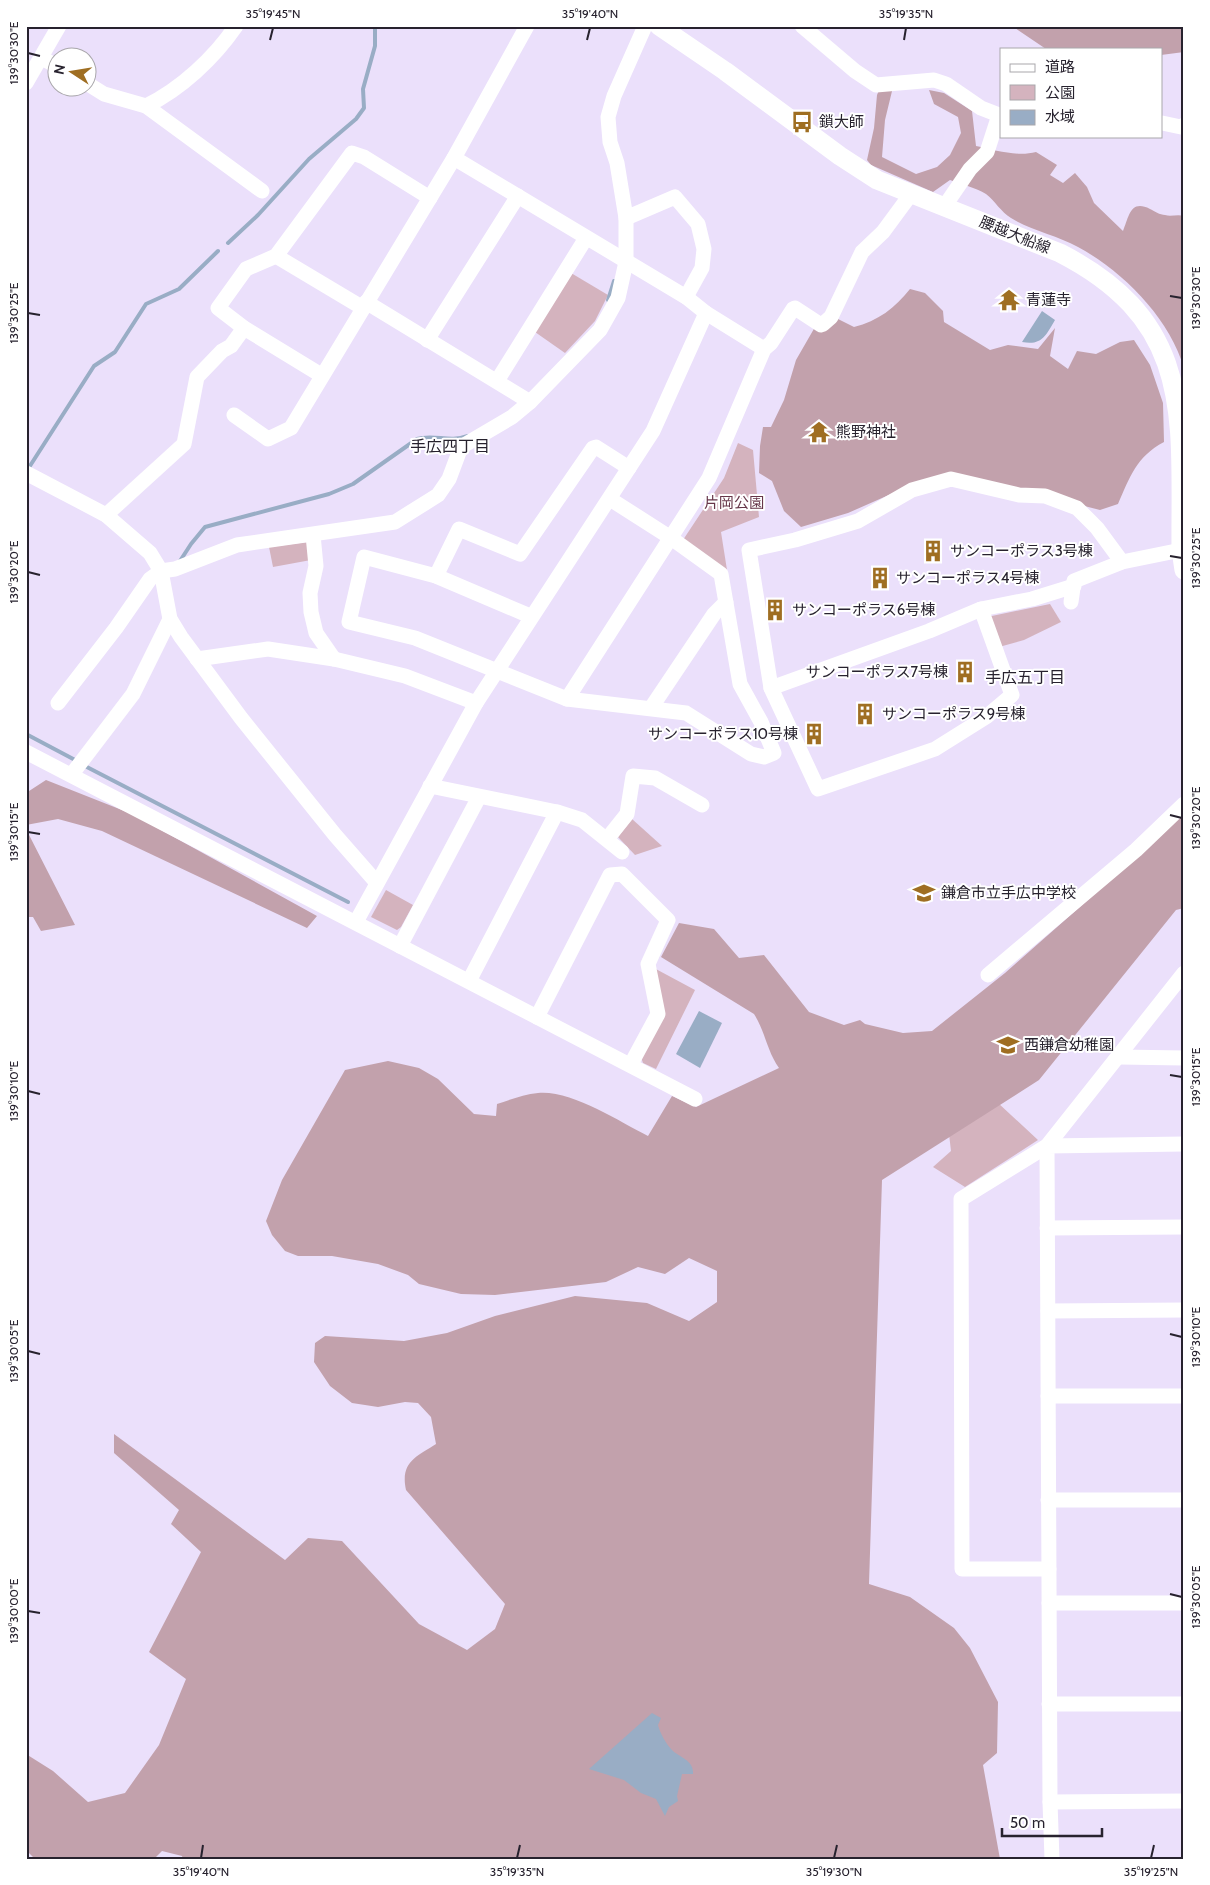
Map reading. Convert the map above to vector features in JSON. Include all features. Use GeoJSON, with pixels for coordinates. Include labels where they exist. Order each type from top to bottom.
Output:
{"type":"FeatureCollection","features":[{"type":"Feature","properties":{"kind":"main road","name":"腰越大船線"},"geometry":{"type":"LineString","coordinates":[[659,26],[877,180],[1078,262],[1110,283],[1153,333],[1174,381],[1182,466],[1181,550],[1184,570]]}},
{"type":"Feature","properties":{"kind":"street"},"geometry":{"type":"LineString","coordinates":[[26,83],[59,26]]}},
{"type":"Feature","properties":{"kind":"street"},"geometry":{"type":"LineString","coordinates":[[146,106],[171,93],[227,38],[236,26]]}},
{"type":"Feature","properties":{"kind":"street"},"geometry":{"type":"LineString","coordinates":[[234,415],[268,439],[291,428],[454,158],[527,26]]}},
{"type":"Feature","properties":{"kind":"street"},"geometry":{"type":"LineString","coordinates":[[58,703],[150,578],[161,571],[175,569],[237,545],[395,522],[438,495],[449,479],[462,447],[512,417],[530,402],[600,330],[618,298],[626,262],[626,218],[617,163],[610,142],[608,117],[614,96],[646,26]]}},
{"type":"Feature","properties":{"kind":"street"},"geometry":{"type":"LineString","coordinates":[[802,26],[854,71],[876,85],[934,80],[946,84],[981,108],[998,115],[987,152],[970,169],[944,206]]}},
{"type":"Feature","properties":{"kind":"street"},"geometry":{"type":"LineString","coordinates":[[42,58],[48,61]]}},
{"type":"Feature","properties":{"kind":"street"},"geometry":{"type":"LineString","coordinates":[[98,90],[104,94],[146,106],[262,191]]}},
{"type":"Feature","properties":{"kind":"street"},"geometry":{"type":"LineString","coordinates":[[1162,123],[1181,127],[1184,125]]}},
{"type":"Feature","properties":{"kind":"street"},"geometry":{"type":"LineString","coordinates":[[322,375],[244,328],[218,308],[246,268],[276,256],[352,153],[364,157],[430,198]]}},
{"type":"Feature","properties":{"kind":"street"},"geometry":{"type":"LineString","coordinates":[[454,158],[686,296],[706,313],[764,349]]}},
{"type":"Feature","properties":{"kind":"street"},"geometry":{"type":"LineString","coordinates":[[567,698],[709,478],[764,349],[771,344],[793,309],[822,324],[831,317],[862,252],[883,232],[911,194]]}},
{"type":"Feature","properties":{"kind":"street"},"geometry":{"type":"LineString","coordinates":[[427,340],[518,196]]}},
{"type":"Feature","properties":{"kind":"street"},"geometry":{"type":"LineString","coordinates":[[626,218],[675,197],[698,224],[704,250],[702,268],[686,296]]}},
{"type":"Feature","properties":{"kind":"street"},"geometry":{"type":"LineString","coordinates":[[497,381],[586,238]]}},
{"type":"Feature","properties":{"kind":"street"},"geometry":{"type":"LineString","coordinates":[[276,256],[427,340],[530,402]]}},
{"type":"Feature","properties":{"kind":"street"},"geometry":{"type":"LineString","coordinates":[[356,922],[495,671],[610,499],[652,431],[706,313]]}},
{"type":"Feature","properties":{"kind":"street"},"geometry":{"type":"LineString","coordinates":[[106,515],[184,444],[197,377],[222,351],[231,346],[244,328]]}},
{"type":"Feature","properties":{"kind":"street"},"geometry":{"type":"LineString","coordinates":[[436,576],[459,529],[520,554],[593,448],[596,447],[630,468]]}},
{"type":"Feature","properties":{"kind":"street"},"geometry":{"type":"LineString","coordinates":[[26,473],[106,515],[150,552],[161,571],[170,618],[197,659],[335,835],[377,883]]}},
{"type":"Feature","properties":{"kind":"street"},"geometry":{"type":"LineString","coordinates":[[981,609],[1012,695],[986,717],[934,749],[818,789],[771,688],[749,550],[795,540],[858,521],[912,490],[933,482],[951,479],[1019,495],[1045,496],[1077,508],[1097,528],[1122,562]]}},
{"type":"Feature","properties":{"kind":"street"},"geometry":{"type":"LineString","coordinates":[[530,616],[436,576],[364,557],[350,622],[415,638],[567,698],[686,712],[751,754],[764,757],[774,753],[761,722],[740,684],[721,574],[671,538],[610,499]]}},
{"type":"Feature","properties":{"kind":"street"},"geometry":{"type":"LineString","coordinates":[[312,535],[316,566],[310,593],[311,612],[316,633],[334,659]]}},
{"type":"Feature","properties":{"kind":"street"},"geometry":{"type":"LineString","coordinates":[[1071,602],[1074,581],[1122,562],[1181,550]]}},
{"type":"Feature","properties":{"kind":"street"},"geometry":{"type":"LineString","coordinates":[[771,688],[929,631],[981,609],[1032,599],[1074,586]]}},
{"type":"Feature","properties":{"kind":"street"},"geometry":{"type":"LineString","coordinates":[[651,708],[714,614],[726,602]]}},
{"type":"Feature","properties":{"kind":"street"},"geometry":{"type":"LineString","coordinates":[[72,774],[133,694],[170,618]]}},
{"type":"Feature","properties":{"kind":"street"},"geometry":{"type":"LineString","coordinates":[[197,659],[268,649],[334,659],[405,676],[476,703]]}},
{"type":"Feature","properties":{"kind":"street"},"geometry":{"type":"LineString","coordinates":[[26,752],[72,774],[695,1099]]}},
{"type":"Feature","properties":{"kind":"street"},"geometry":{"type":"LineString","coordinates":[[607,839],[627,814],[633,776],[654,778],[702,805]]}},
{"type":"Feature","properties":{"kind":"street"},"geometry":{"type":"LineString","coordinates":[[430,786],[557,812],[582,820],[622,852]]}},
{"type":"Feature","properties":{"kind":"street"},"geometry":{"type":"LineString","coordinates":[[400,946],[479,797]]}},
{"type":"Feature","properties":{"kind":"street"},"geometry":{"type":"LineString","coordinates":[[988,975],[1136,850],[1184,804]]}},
{"type":"Feature","properties":{"kind":"street"},"geometry":{"type":"LineString","coordinates":[[469,981],[557,812]]}},
{"type":"Feature","properties":{"kind":"street"},"geometry":{"type":"LineString","coordinates":[[537,1017],[610,875],[622,874],[668,920],[648,964],[658,1014],[631,1064]]}},
{"type":"Feature","properties":{"kind":"street"},"geometry":{"type":"LineString","coordinates":[[1049,1569],[962,1569],[961,1199],[1047,1146],[1184,973]]}},
{"type":"Feature","properties":{"kind":"street"},"geometry":{"type":"LineString","coordinates":[[1119,1057],[1184,1058]]}},
{"type":"Feature","properties":{"kind":"street"},"geometry":{"type":"LineString","coordinates":[[1047,1146],[1184,1144]]}},
{"type":"Feature","properties":{"kind":"street"},"geometry":{"type":"LineString","coordinates":[[1047,1146],[1049,1704],[1052,1859]]}},
{"type":"Feature","properties":{"kind":"street"},"geometry":{"type":"LineString","coordinates":[[1047,1228],[1184,1227]]}},
{"type":"Feature","properties":{"kind":"street"},"geometry":{"type":"LineString","coordinates":[[1048,1311],[1184,1310]]}},
{"type":"Feature","properties":{"kind":"street"},"geometry":{"type":"LineString","coordinates":[[1048,1396],[1184,1396]]}},
{"type":"Feature","properties":{"kind":"street"},"geometry":{"type":"LineString","coordinates":[[1048,1500],[1184,1500]]}},
{"type":"Feature","properties":{"kind":"street"},"geometry":{"type":"LineString","coordinates":[[1049,1603],[1184,1603]]}},
{"type":"Feature","properties":{"kind":"street"},"geometry":{"type":"LineString","coordinates":[[1049,1704],[1184,1704]]}},
{"type":"Feature","properties":{"kind":"street"},"geometry":{"type":"LineString","coordinates":[[1050,1802],[1184,1801]]}},
{"type":"Feature","properties":{"kind":"green space"},"geometry":{"type":"Polygon","coordinates":[[[571,273],[608,295],[595,321],[565,353],[535,332],[571,273]]]}},
{"type":"Feature","properties":{"kind":"green space","name":"片岡公園"},"geometry":{"type":"Polygon","coordinates":[[[738,443],[753,450],[759,517],[721,532],[727,570],[683,540],[724,478],[738,443]]]}},
{"type":"Feature","properties":{"kind":"green space"},"geometry":{"type":"Polygon","coordinates":[[[308,542],[311,560],[273,567],[269,547],[308,542]]]}},
{"type":"Feature","properties":{"kind":"green space"},"geometry":{"type":"Polygon","coordinates":[[[1050,604],[1061,622],[1024,640],[999,647],[987,617],[1050,604]]]}},
{"type":"Feature","properties":{"kind":"green space"},"geometry":{"type":"Polygon","coordinates":[[[632,819],[662,846],[635,855],[618,837],[632,819]]]}},
{"type":"Feature","properties":{"kind":"green space"},"geometry":{"type":"Polygon","coordinates":[[[386,890],[413,905],[401,927],[397,930],[371,917],[386,890]]]}},
{"type":"Feature","properties":{"kind":"green space"},"geometry":{"type":"Polygon","coordinates":[[[654,968],[695,990],[656,1069],[643,1063],[641,1057],[664,1014],[654,968]]]}},
{"type":"Feature","properties":{"kind":"green space"},"geometry":{"type":"Polygon","coordinates":[[[997,1102],[1038,1140],[965,1187],[933,1167],[951,1151],[949,1134],[997,1102]]]}},
{"type":"Feature","properties":{"kind":"shaded area"},"geometry":{"type":"Polygon","coordinates":[[[1012,26],[1184,26],[1184,52],[1162,55],[1162,48],[1045,48],[1012,26]]]}},
{"type":"Feature","properties":{"kind":"shaded area"},"geometry":{"type":"Polygon","coordinates":[[[893,87],[885,120],[882,157],[916,174],[937,167],[950,155],[961,133],[958,117],[934,104],[929,90],[944,93],[972,111],[976,146],[1021,154],[1036,152],[1057,165],[1050,175],[1063,183],[1075,173],[1087,187],[1094,203],[1123,231],[1131,211],[1138,206],[1143,206],[1163,215],[1184,216],[1184,368],[1177,349],[1156,314],[1128,283],[1095,257],[1070,243],[1011,218],[986,194],[978,190],[950,180],[933,192],[871,165],[867,160],[874,128],[877,95],[880,88],[893,87]]]}},
{"type":"Feature","properties":{"kind":"shaded area"},"geometry":{"type":"Polygon","coordinates":[[[910,289],[925,293],[943,311],[944,322],[990,350],[1008,345],[1038,349],[1055,328],[1050,356],[1068,369],[1077,351],[1096,354],[1120,342],[1134,340],[1150,365],[1163,403],[1164,442],[1154,448],[1140,461],[1130,476],[1118,504],[1100,510],[979,479],[907,487],[848,513],[801,527],[784,511],[772,481],[759,473],[760,446],[763,427],[771,427],[784,400],[796,360],[815,327],[838,319],[854,327],[871,321],[892,308],[910,289]]]}},
{"type":"Feature","properties":{"kind":"shaded area"},"geometry":{"type":"Polygon","coordinates":[[[46,780],[132,814],[317,916],[307,928],[102,831],[58,819],[26,825],[26,793],[46,780]]]}},
{"type":"Feature","properties":{"kind":"shaded area"},"geometry":{"type":"Polygon","coordinates":[[[1184,813],[1184,908],[1176,910],[1039,1080],[882,1180],[869,1584],[910,1597],[954,1628],[970,1648],[998,1702],[997,1753],[983,1765],[1000,1859],[183,1859],[182,1856],[162,1851],[154,1859],[35,1859],[26,1850],[26,1754],[53,1771],[88,1802],[125,1793],[159,1745],[186,1679],[149,1652],[201,1552],[171,1524],[179,1510],[114,1453],[114,1434],[285,1560],[308,1538],[342,1541],[419,1624],[467,1650],[495,1629],[505,1604],[406,1490],[405,1473],[411,1461],[436,1444],[431,1417],[418,1403],[405,1402],[378,1407],[352,1403],[330,1386],[314,1362],[315,1343],[325,1336],[404,1341],[447,1333],[495,1316],[575,1296],[647,1303],[689,1321],[717,1302],[717,1271],[689,1258],[665,1274],[638,1267],[606,1282],[495,1295],[461,1294],[419,1284],[408,1275],[378,1264],[332,1256],[298,1256],[285,1251],[272,1235],[266,1221],[282,1180],[345,1070],[388,1061],[419,1068],[438,1079],[474,1114],[496,1116],[497,1104],[517,1097],[538,1093],[565,1096],[580,1101],[648,1136],[672,1096],[696,1107],[779,1068],[754,1014],[661,957],[679,923],[714,929],[739,958],[764,955],[809,1012],[844,1025],[860,1020],[865,1024],[903,1033],[932,1031],[1005,973],[1184,813]]]}},
{"type":"Feature","properties":{"kind":"shaded area"},"geometry":{"type":"Polygon","coordinates":[[[26,829],[75,925],[41,931],[33,917],[26,917],[26,829]]]}},
{"type":"Feature","properties":{"kind":"water"},"geometry":{"type":"Polygon","coordinates":[[[1042,311],[1055,320],[1049,330],[1039,341],[1022,342],[1042,311]]]}},
{"type":"Feature","properties":{"kind":"water"},"geometry":{"type":"Polygon","coordinates":[[[699,1011],[722,1023],[700,1068],[676,1054],[699,1011]]]}},
{"type":"Feature","properties":{"kind":"water"},"geometry":{"type":"Polygon","coordinates":[[[652,1713],[661,1718],[658,1725],[668,1745],[675,1753],[689,1762],[693,1769],[693,1774],[682,1774],[677,1796],[678,1801],[669,1807],[665,1816],[656,1799],[641,1793],[624,1780],[589,1769],[652,1713]]]}},
{"type":"Feature","properties":{"kind":"waterway"},"geometry":{"type":"LineString","coordinates":[[228,243],[258,215],[309,159],[356,119],[364,108],[363,89],[375,46],[375,26]]}},
{"type":"Feature","properties":{"kind":"waterway"},"geometry":{"type":"LineString","coordinates":[[28,469],[94,366],[115,352],[146,304],[179,289],[218,251]]}},
{"type":"Feature","properties":{"kind":"waterway"},"geometry":{"type":"LineString","coordinates":[[608,300],[614,281]]}},
{"type":"Feature","properties":{"kind":"waterway"},"geometry":{"type":"LineString","coordinates":[[180,561],[205,527],[329,494],[353,484],[417,439],[430,437],[454,439],[467,436]]}},
{"type":"Feature","properties":{"kind":"waterway"},"geometry":{"type":"LineString","coordinates":[[26,734],[77,761]]}},
{"type":"Feature","properties":{"kind":"waterway"},"geometry":{"type":"LineString","coordinates":[[83,765],[348,902]]}},
{"type":"Feature","properties":{"kind":"place","name":"鎖大師"},"geometry":{"type":"Point","coordinates":[802,122]}},
{"type":"Feature","properties":{"kind":"place","name":"青蓮寺"},"geometry":{"type":"Point","coordinates":[1009,300]}},
{"type":"Feature","properties":{"kind":"place","name":"熊野神社"},"geometry":{"type":"Point","coordinates":[819,432]}},
{"type":"Feature","properties":{"kind":"place","name":"サンコーポラス3号棟"},"geometry":{"type":"Point","coordinates":[933,551]}},
{"type":"Feature","properties":{"kind":"place","name":"サンコーポラス4号棟"},"geometry":{"type":"Point","coordinates":[880,578]}},
{"type":"Feature","properties":{"kind":"place","name":"サンコーポラス6号棟"},"geometry":{"type":"Point","coordinates":[775,610]}},
{"type":"Feature","properties":{"kind":"place","name":"サンコーポラス7号棟"},"geometry":{"type":"Point","coordinates":[965,672]}},
{"type":"Feature","properties":{"kind":"place","name":"サンコーポラス9号棟"},"geometry":{"type":"Point","coordinates":[865,714]}},
{"type":"Feature","properties":{"kind":"place","name":"サンコーポラス10号棟"},"geometry":{"type":"Point","coordinates":[814,734]}},
{"type":"Feature","properties":{"kind":"place","name":"鎌倉市立手広中学校"},"geometry":{"type":"Point","coordinates":[924,893]}},
{"type":"Feature","properties":{"kind":"place","name":"西鎌倉幼稚園"},"geometry":{"type":"Point","coordinates":[1008,1045]}},
{"type":"Feature","properties":{"kind":"district","name":"手広四丁目"},"geometry":{"type":"Point","coordinates":[450,446]}},
{"type":"Feature","properties":{"kind":"district","name":"手広五丁目"},"geometry":{"type":"Point","coordinates":[1025,677]}}]}
